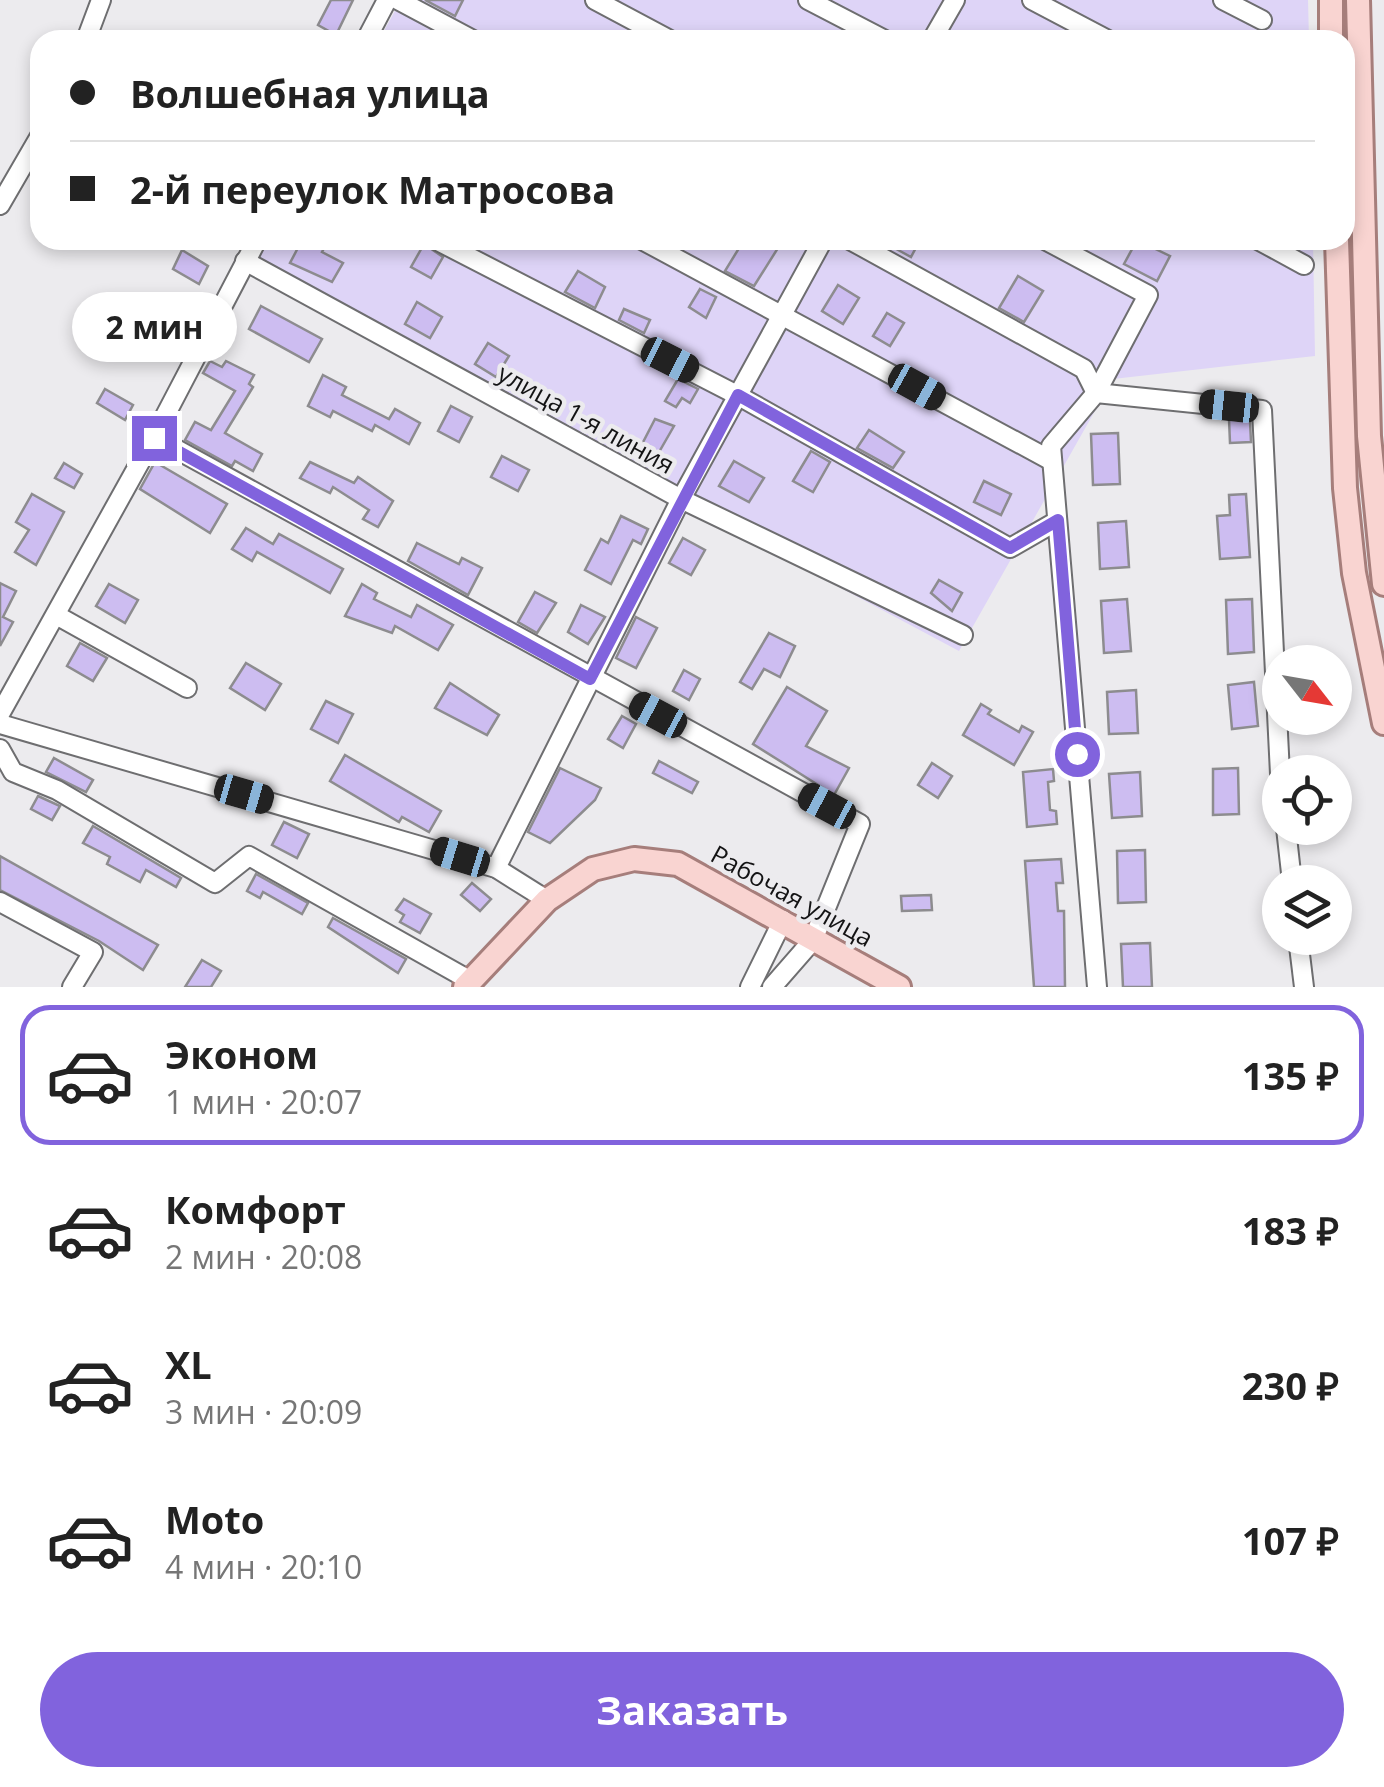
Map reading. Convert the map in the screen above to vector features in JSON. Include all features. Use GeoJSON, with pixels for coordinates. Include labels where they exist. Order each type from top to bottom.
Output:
{"type":"FeatureCollection","features":[{"type":"Feature","properties":{"kind":"main road"},"geometry":{"type":"LineString","coordinates":[[1331,0],[1331,30]]}},
{"type":"Feature","properties":{"kind":"main road"},"geometry":{"type":"LineString","coordinates":[[1358,0],[1374,513],[1384,584]]}},
{"type":"Feature","properties":{"kind":"main road"},"geometry":{"type":"LineString","coordinates":[[1337,250],[1345,488],[1370,662],[1384,723]]}},
{"type":"Feature","properties":{"kind":"main road","name":"Рабочая улица"},"geometry":{"type":"LineString","coordinates":[[468,984],[547,900],[593,870],[634,859],[678,864],[899,987]]}},
{"type":"Feature","properties":{"kind":"street"},"geometry":{"type":"LineString","coordinates":[[90,30],[101,0]]}},
{"type":"Feature","properties":{"kind":"street"},"geometry":{"type":"LineString","coordinates":[[371,30],[387,0]]}},
{"type":"Feature","properties":{"kind":"street"},"geometry":{"type":"LineString","coordinates":[[398,0],[454,30]]}},
{"type":"Feature","properties":{"kind":"street"},"geometry":{"type":"LineString","coordinates":[[595,0],[651,30]]}},
{"type":"Feature","properties":{"kind":"street"},"geometry":{"type":"LineString","coordinates":[[808,0],[866,30]]}},
{"type":"Feature","properties":{"kind":"street"},"geometry":{"type":"LineString","coordinates":[[938,30],[955,0]]}},
{"type":"Feature","properties":{"kind":"street"},"geometry":{"type":"LineString","coordinates":[[1032,0],[1089,30]]}},
{"type":"Feature","properties":{"kind":"street"},"geometry":{"type":"LineString","coordinates":[[1223,0],[1262,20]]}},
{"type":"Feature","properties":{"kind":"street"},"geometry":{"type":"LineString","coordinates":[[0,206],[30,154]]}},
{"type":"Feature","properties":{"kind":"street"},"geometry":{"type":"LineString","coordinates":[[0,714],[154,438],[252,250]]}},
{"type":"Feature","properties":{"kind":"street"},"geometry":{"type":"LineString","coordinates":[[455,250],[738,395],[1010,548],[1058,520]]}},
{"type":"Feature","properties":{"kind":"street"},"geometry":{"type":"LineString","coordinates":[[661,250],[1052,454]]}},
{"type":"Feature","properties":{"kind":"street"},"geometry":{"type":"LineString","coordinates":[[496,868],[681,499],[817,250]]}},
{"type":"Feature","properties":{"kind":"street"},"geometry":{"type":"LineString","coordinates":[[868,250],[1084,369],[1096,393]]}},
{"type":"Feature","properties":{"kind":"street"},"geometry":{"type":"LineString","coordinates":[[1064,250],[1148,295],[1096,393],[1052,454],[1097,987]]}},
{"type":"Feature","properties":{"kind":"street"},"geometry":{"type":"LineString","coordinates":[[1276,250],[1304,265]]}},
{"type":"Feature","properties":{"kind":"street","name":"улица 1-я линия"},"geometry":{"type":"LineString","coordinates":[[245,262],[681,499],[963,635]]}},
{"type":"Feature","properties":{"kind":"street"},"geometry":{"type":"LineString","coordinates":[[1096,393],[1262,410],[1279,755]]}},
{"type":"Feature","properties":{"kind":"street"},"geometry":{"type":"LineString","coordinates":[[154,438],[860,824],[813,940],[772,987]]}},
{"type":"Feature","properties":{"kind":"street"},"geometry":{"type":"LineString","coordinates":[[56,616],[188,688]]}},
{"type":"Feature","properties":{"kind":"street"},"geometry":{"type":"LineString","coordinates":[[0,724],[496,868],[547,900]]}},
{"type":"Feature","properties":{"kind":"street"},"geometry":{"type":"LineString","coordinates":[[0,750],[13,772],[57,790],[216,882],[249,856],[468,984]]}},
{"type":"Feature","properties":{"kind":"street"},"geometry":{"type":"LineString","coordinates":[[0,902],[94,952],[72,987]]}},
{"type":"Feature","properties":{"kind":"street"},"geometry":{"type":"LineString","coordinates":[[750,987],[783,920]]}},
{"type":"Feature","properties":{"kind":"street"},"geometry":{"type":"LineString","coordinates":[[1300,955],[1304,987]]}},
{"type":"Feature","properties":{"kind":"shaded area"},"geometry":{"type":"Polygon","coordinates":[[[401,0],[1308,0],[1309,30],[384,30],[401,0]]]}},
{"type":"Feature","properties":{"kind":"shaded area"},"geometry":{"type":"Polygon","coordinates":[[[263,250],[1313,250],[1315,356],[1113,379],[959,651],[250,273],[263,250]]]}},
{"type":"Feature","properties":{"kind":"building"},"geometry":{"type":"Polygon","coordinates":[[[331,0],[353,0],[338,30],[318,25],[331,0]]]}},
{"type":"Feature","properties":{"kind":"building"},"geometry":{"type":"Polygon","coordinates":[[[425,0],[463,0],[455,16],[425,0]]]}},
{"type":"Feature","properties":{"kind":"building"},"geometry":{"type":"Polygon","coordinates":[[[182,250],[208,266],[199,284],[173,269],[182,250]]]}},
{"type":"Feature","properties":{"kind":"building"},"geometry":{"type":"Polygon","coordinates":[[[297,250],[323,250],[343,263],[332,282],[290,263],[297,250]]]}},
{"type":"Feature","properties":{"kind":"building"},"geometry":{"type":"Polygon","coordinates":[[[421,250],[433,250],[443,257],[431,278],[411,267],[421,250]]]}},
{"type":"Feature","properties":{"kind":"building"},"geometry":{"type":"Polygon","coordinates":[[[738,250],[777,250],[754,286],[725,271],[738,250]]]}},
{"type":"Feature","properties":{"kind":"building"},"geometry":{"type":"Polygon","coordinates":[[[1132,250],[1158,250],[1170,256],[1157,281],[1124,264],[1132,250]]]}},
{"type":"Feature","properties":{"kind":"building"},"geometry":{"type":"Polygon","coordinates":[[[578,271],[605,287],[595,308],[565,292],[578,271]]]}},
{"type":"Feature","properties":{"kind":"building"},"geometry":{"type":"Polygon","coordinates":[[[1018,276],[1043,291],[1024,322],[999,308],[1018,276]]]}},
{"type":"Feature","properties":{"kind":"building"},"geometry":{"type":"Polygon","coordinates":[[[838,285],[859,298],[843,324],[822,311],[838,285]]]}},
{"type":"Feature","properties":{"kind":"building"},"geometry":{"type":"Polygon","coordinates":[[[700,289],[716,297],[706,318],[689,307],[700,289]]]}},
{"type":"Feature","properties":{"kind":"building"},"geometry":{"type":"Polygon","coordinates":[[[164,302],[185,313],[168,343],[147,332],[164,302]]]}},
{"type":"Feature","properties":{"kind":"building"},"geometry":{"type":"Polygon","coordinates":[[[417,302],[442,317],[430,338],[405,324],[417,302]]]}},
{"type":"Feature","properties":{"kind":"building"},"geometry":{"type":"Polygon","coordinates":[[[261,306],[322,339],[309,362],[249,329],[261,306]]]}},
{"type":"Feature","properties":{"kind":"building"},"geometry":{"type":"Polygon","coordinates":[[[624,309],[650,320],[644,333],[619,320],[624,309]]]}},
{"type":"Feature","properties":{"kind":"building"},"geometry":{"type":"Polygon","coordinates":[[[887,313],[904,323],[890,346],[873,336],[887,313]]]}},
{"type":"Feature","properties":{"kind":"building"},"geometry":{"type":"Polygon","coordinates":[[[488,343],[509,356],[496,377],[475,364],[488,343]]]}},
{"type":"Feature","properties":{"kind":"building"},"geometry":{"type":"Polygon","coordinates":[[[210,361],[222,367],[226,361],[254,375],[249,384],[253,387],[225,433],[262,454],[253,471],[235,461],[232,466],[185,440],[195,422],[211,430],[235,391],[203,373],[210,361]]]}},
{"type":"Feature","properties":{"kind":"building"},"geometry":{"type":"Polygon","coordinates":[[[323,375],[346,387],[342,395],[389,419],[395,409],[420,423],[409,444],[375,425],[372,431],[333,411],[330,417],[308,406],[323,375]]]}},
{"type":"Feature","properties":{"kind":"building"},"geometry":{"type":"Polygon","coordinates":[[[678,379],[698,389],[690,403],[682,398],[676,407],[665,401],[678,379]]]}},
{"type":"Feature","properties":{"kind":"building"},"geometry":{"type":"Polygon","coordinates":[[[105,389],[133,405],[125,420],[97,403],[105,389]]]}},
{"type":"Feature","properties":{"kind":"building"},"geometry":{"type":"Polygon","coordinates":[[[451,406],[472,417],[459,442],[438,431],[451,406]]]}},
{"type":"Feature","properties":{"kind":"building"},"geometry":{"type":"Polygon","coordinates":[[[655,419],[674,426],[655,459],[639,450],[655,419]]]}},
{"type":"Feature","properties":{"kind":"building"},"geometry":{"type":"Polygon","coordinates":[[[1229,419],[1250,421],[1251,442],[1230,443],[1229,419]]]}},
{"type":"Feature","properties":{"kind":"building"},"geometry":{"type":"Polygon","coordinates":[[[869,430],[904,452],[893,468],[857,448],[869,430]]]}},
{"type":"Feature","properties":{"kind":"building"},"geometry":{"type":"Polygon","coordinates":[[[1118,433],[1120,484],[1093,485],[1091,434],[1118,433]]]}},
{"type":"Feature","properties":{"kind":"building"},"geometry":{"type":"Polygon","coordinates":[[[811,451],[830,462],[813,492],[793,481],[811,451]]]}},
{"type":"Feature","properties":{"kind":"building"},"geometry":{"type":"Polygon","coordinates":[[[502,456],[529,470],[518,491],[491,477],[502,456]]]}},
{"type":"Feature","properties":{"kind":"building"},"geometry":{"type":"Polygon","coordinates":[[[734,461],[764,478],[749,502],[719,486],[734,461]]]}},
{"type":"Feature","properties":{"kind":"building"},"geometry":{"type":"Polygon","coordinates":[[[155,462],[227,504],[210,533],[140,489],[155,462]]]}},
{"type":"Feature","properties":{"kind":"building"},"geometry":{"type":"Polygon","coordinates":[[[310,462],[354,483],[358,477],[393,501],[378,527],[363,519],[369,510],[333,487],[330,493],[300,478],[310,462]]]}},
{"type":"Feature","properties":{"kind":"building"},"geometry":{"type":"Polygon","coordinates":[[[64,463],[82,474],[74,488],[55,478],[64,463]]]}},
{"type":"Feature","properties":{"kind":"building"},"geometry":{"type":"Polygon","coordinates":[[[984,481],[1011,494],[1001,515],[974,502],[984,481]]]}},
{"type":"Feature","properties":{"kind":"building"},"geometry":{"type":"Polygon","coordinates":[[[32,494],[64,512],[36,565],[15,552],[29,530],[16,522],[32,494]]]}},
{"type":"Feature","properties":{"kind":"building"},"geometry":{"type":"Polygon","coordinates":[[[1246,494],[1250,557],[1220,559],[1217,516],[1230,515],[1229,495],[1246,494]]]}},
{"type":"Feature","properties":{"kind":"building"},"geometry":{"type":"Polygon","coordinates":[[[621,516],[648,529],[641,544],[633,540],[611,584],[585,570],[601,539],[608,543],[621,516]]]}},
{"type":"Feature","properties":{"kind":"building"},"geometry":{"type":"Polygon","coordinates":[[[1126,521],[1129,567],[1100,569],[1098,523],[1126,521]]]}},
{"type":"Feature","properties":{"kind":"building"},"geometry":{"type":"Polygon","coordinates":[[[246,528],[273,544],[279,534],[343,569],[330,593],[257,552],[252,561],[232,549],[246,528]]]}},
{"type":"Feature","properties":{"kind":"building"},"geometry":{"type":"Polygon","coordinates":[[[683,538],[705,550],[691,575],[669,563],[683,538]]]}},
{"type":"Feature","properties":{"kind":"building"},"geometry":{"type":"Polygon","coordinates":[[[417,543],[459,564],[462,558],[482,568],[468,595],[408,561],[417,543]]]}},
{"type":"Feature","properties":{"kind":"building"},"geometry":{"type":"Polygon","coordinates":[[[939,580],[962,593],[952,611],[931,593],[939,580]]]}},
{"type":"Feature","properties":{"kind":"building"},"geometry":{"type":"Polygon","coordinates":[[[0,583],[16,591],[3,617],[13,622],[0,646],[0,583]]]}},
{"type":"Feature","properties":{"kind":"building"},"geometry":{"type":"Polygon","coordinates":[[[109,584],[138,600],[125,623],[96,606],[109,584]]]}},
{"type":"Feature","properties":{"kind":"building"},"geometry":{"type":"Polygon","coordinates":[[[362,584],[377,593],[374,599],[411,617],[417,605],[453,625],[438,650],[395,626],[392,633],[345,616],[362,584]]]}},
{"type":"Feature","properties":{"kind":"building"},"geometry":{"type":"Polygon","coordinates":[[[535,592],[556,603],[537,633],[518,622],[535,592]]]}},
{"type":"Feature","properties":{"kind":"building"},"geometry":{"type":"Polygon","coordinates":[[[1127,599],[1131,651],[1104,653],[1101,601],[1127,599]]]}},
{"type":"Feature","properties":{"kind":"building"},"geometry":{"type":"Polygon","coordinates":[[[1252,599],[1254,652],[1228,654],[1226,600],[1252,599]]]}},
{"type":"Feature","properties":{"kind":"building"},"geometry":{"type":"Polygon","coordinates":[[[581,605],[605,617],[588,644],[568,632],[581,605]]]}},
{"type":"Feature","properties":{"kind":"building"},"geometry":{"type":"Polygon","coordinates":[[[636,617],[657,628],[636,668],[616,658],[636,617]]]}},
{"type":"Feature","properties":{"kind":"building"},"geometry":{"type":"Polygon","coordinates":[[[769,633],[795,646],[780,677],[764,669],[752,689],[740,682],[769,633]]]}},
{"type":"Feature","properties":{"kind":"building"},"geometry":{"type":"Polygon","coordinates":[[[80,643],[107,658],[93,681],[67,666],[80,643]]]}},
{"type":"Feature","properties":{"kind":"building"},"geometry":{"type":"Polygon","coordinates":[[[246,663],[281,684],[265,710],[230,688],[246,663]]]}},
{"type":"Feature","properties":{"kind":"building"},"geometry":{"type":"Polygon","coordinates":[[[684,670],[700,679],[689,700],[673,691],[684,670]]]}},
{"type":"Feature","properties":{"kind":"building"},"geometry":{"type":"Polygon","coordinates":[[[1254,682],[1258,726],[1232,729],[1228,685],[1254,682]]]}},
{"type":"Feature","properties":{"kind":"building"},"geometry":{"type":"Polygon","coordinates":[[[450,683],[499,715],[487,735],[435,708],[450,683]]]}},
{"type":"Feature","properties":{"kind":"building"},"geometry":{"type":"Polygon","coordinates":[[[787,687],[827,711],[806,746],[849,768],[834,795],[753,744],[787,687]]]}},
{"type":"Feature","properties":{"kind":"building"},"geometry":{"type":"Polygon","coordinates":[[[1136,690],[1138,733],[1109,734],[1107,692],[1136,690]]]}},
{"type":"Feature","properties":{"kind":"building"},"geometry":{"type":"Polygon","coordinates":[[[326,701],[353,714],[338,743],[311,729],[326,701]]]}},
{"type":"Feature","properties":{"kind":"building"},"geometry":{"type":"Polygon","coordinates":[[[981,704],[991,710],[988,714],[1019,732],[1022,726],[1033,732],[1014,765],[963,735],[981,704]]]}},
{"type":"Feature","properties":{"kind":"building"},"geometry":{"type":"Polygon","coordinates":[[[622,716],[636,724],[623,748],[608,739],[622,716]]]}},
{"type":"Feature","properties":{"kind":"building"},"geometry":{"type":"Polygon","coordinates":[[[345,755],[441,811],[429,832],[402,817],[399,822],[330,781],[345,755]]]}},
{"type":"Feature","properties":{"kind":"building"},"geometry":{"type":"Polygon","coordinates":[[[54,758],[93,780],[86,792],[46,772],[54,758]]]}},
{"type":"Feature","properties":{"kind":"building"},"geometry":{"type":"Polygon","coordinates":[[[659,761],[698,782],[692,793],[653,773],[659,761]]]}},
{"type":"Feature","properties":{"kind":"building"},"geometry":{"type":"Polygon","coordinates":[[[932,763],[952,776],[938,798],[918,785],[932,763]]]}},
{"type":"Feature","properties":{"kind":"building"},"geometry":{"type":"Polygon","coordinates":[[[560,768],[601,788],[595,800],[550,843],[528,832],[560,768]]]}},
{"type":"Feature","properties":{"kind":"building"},"geometry":{"type":"Polygon","coordinates":[[[1238,768],[1239,814],[1213,815],[1213,769],[1238,768]]]}},
{"type":"Feature","properties":{"kind":"building"},"geometry":{"type":"Polygon","coordinates":[[[1053,769],[1054,781],[1048,782],[1050,810],[1056,811],[1057,824],[1027,827],[1023,772],[1053,769]]]}},
{"type":"Feature","properties":{"kind":"building"},"geometry":{"type":"Polygon","coordinates":[[[1140,772],[1142,816],[1112,818],[1109,774],[1140,772]]]}},
{"type":"Feature","properties":{"kind":"building"},"geometry":{"type":"Polygon","coordinates":[[[38,796],[60,806],[52,820],[31,809],[38,796]]]}},
{"type":"Feature","properties":{"kind":"building"},"geometry":{"type":"Polygon","coordinates":[[[284,822],[309,834],[297,858],[272,845],[284,822]]]}},
{"type":"Feature","properties":{"kind":"building"},"geometry":{"type":"Polygon","coordinates":[[[93,826],[181,878],[176,887],[146,870],[140,882],[107,864],[110,857],[83,843],[93,826]]]}},
{"type":"Feature","properties":{"kind":"building"},"geometry":{"type":"Polygon","coordinates":[[[1145,850],[1146,902],[1118,903],[1117,851],[1145,850]]]}},
{"type":"Feature","properties":{"kind":"building"},"geometry":{"type":"Polygon","coordinates":[[[0,856],[158,945],[143,970],[99,941],[0,890],[0,856]]]}},
{"type":"Feature","properties":{"kind":"building"},"geometry":{"type":"Polygon","coordinates":[[[1061,859],[1063,883],[1056,883],[1058,911],[1064,911],[1065,987],[1034,987],[1025,861],[1061,859]]]}},
{"type":"Feature","properties":{"kind":"building"},"geometry":{"type":"Polygon","coordinates":[[[256,874],[308,903],[302,914],[263,892],[260,898],[247,891],[256,874]]]}},
{"type":"Feature","properties":{"kind":"building"},"geometry":{"type":"Polygon","coordinates":[[[472,883],[491,899],[480,911],[461,895],[472,883]]]}},
{"type":"Feature","properties":{"kind":"building"},"geometry":{"type":"Polygon","coordinates":[[[931,895],[932,910],[902,911],[901,896],[931,895]]]}},
{"type":"Feature","properties":{"kind":"building"},"geometry":{"type":"Polygon","coordinates":[[[404,899],[431,914],[420,933],[400,922],[404,915],[396,910],[404,899]]]}},
{"type":"Feature","properties":{"kind":"building"},"geometry":{"type":"Polygon","coordinates":[[[333,918],[406,959],[398,973],[328,927],[333,918]]]}},
{"type":"Feature","properties":{"kind":"building"},"geometry":{"type":"Polygon","coordinates":[[[1150,943],[1152,987],[1123,987],[1121,944],[1150,943]]]}},
{"type":"Feature","properties":{"kind":"building"},"geometry":{"type":"Polygon","coordinates":[[[202,960],[221,971],[211,987],[185,987],[202,960]]]}},
{"type":"Feature","properties":{"kind":"route"},"geometry":{"type":"LineString","coordinates":[[154,438],[590,679],[738,395],[1010,548],[1058,520],[1077,754]]}}]}
